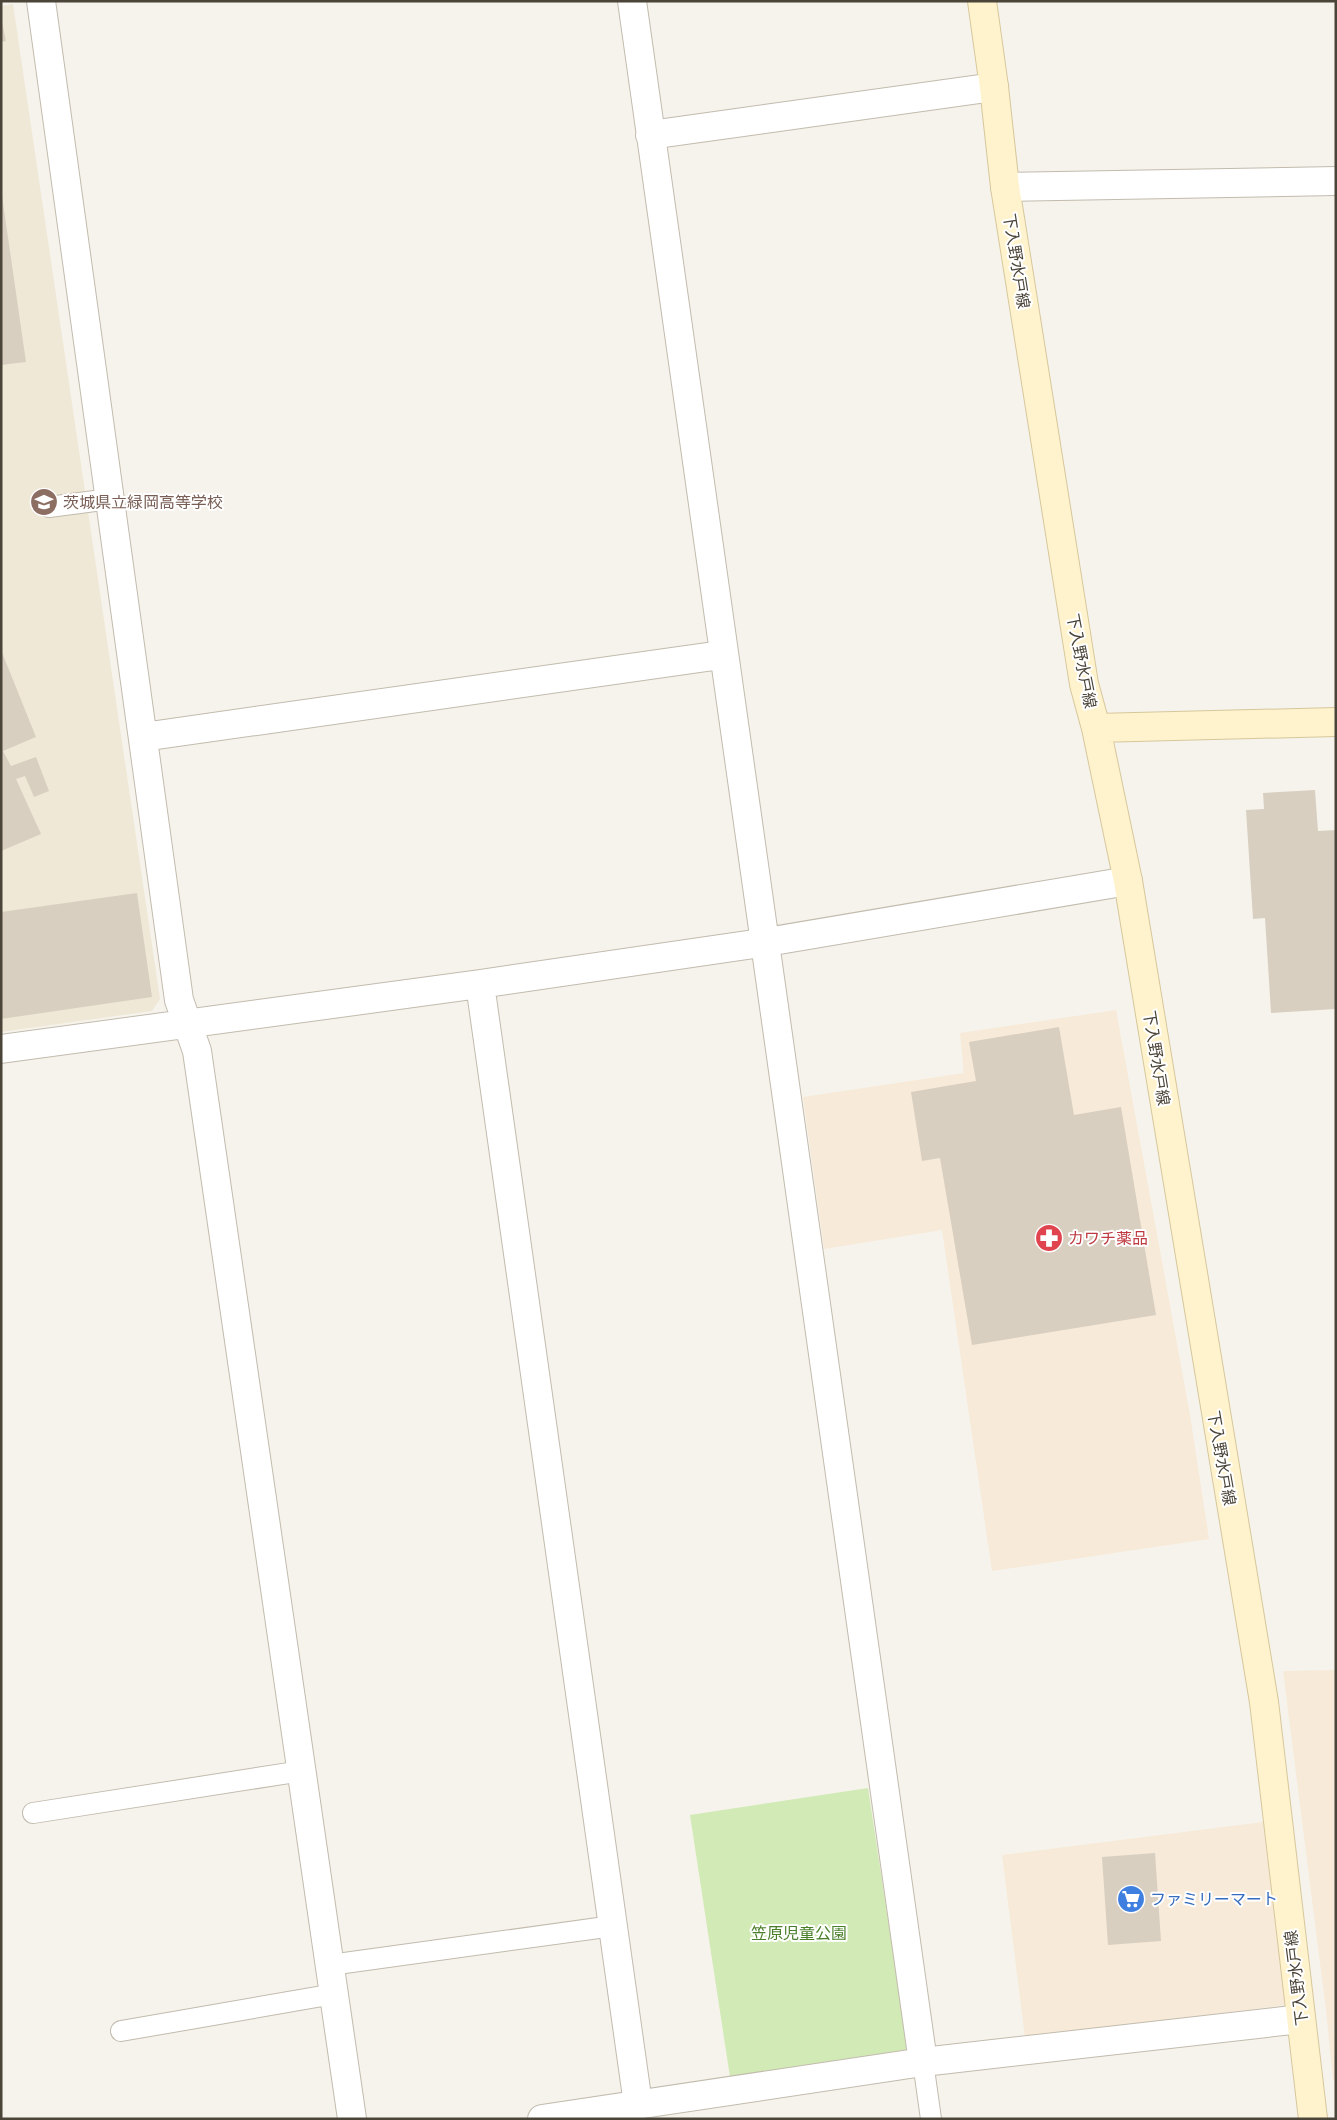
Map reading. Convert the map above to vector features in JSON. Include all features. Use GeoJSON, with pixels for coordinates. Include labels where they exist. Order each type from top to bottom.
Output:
{"type":"FeatureCollection","features":[{"type":"Feature","properties":{"kind":"main road","name":"下入野水戸線"},"geometry":{"type":"LineString","coordinates":[[982,1],[1006,187],[1084,684],[1096,728],[1128,880],[1264,1702],[1313,2119]]}},
{"type":"Feature","properties":{"kind":"main road"},"geometry":{"type":"LineString","coordinates":[[1096,728],[1336,722]]}},
{"type":"Feature","properties":{"kind":"street"},"geometry":{"type":"LineString","coordinates":[[40,1],[179,1000],[189,1024],[199,1061],[352,2119]]}},
{"type":"Feature","properties":{"kind":"street"},"geometry":{"type":"LineString","coordinates":[[632,1],[761,942],[854,1600],[922,2062]]}},
{"type":"Feature","properties":{"kind":"street"},"geometry":{"type":"LineString","coordinates":[[650,135],[994,87]]}},
{"type":"Feature","properties":{"kind":"street"},"geometry":{"type":"LineString","coordinates":[[1006,187],[1336,181]]}},
{"type":"Feature","properties":{"kind":"street"},"geometry":{"type":"LineString","coordinates":[[143,737],[721,655]]}},
{"type":"Feature","properties":{"kind":"street"},"geometry":{"type":"LineString","coordinates":[[1,1049],[480,984],[761,942],[1128,880]]}},
{"type":"Feature","properties":{"kind":"street"},"geometry":{"type":"LineString","coordinates":[[480,984],[638,2104]]}},
{"type":"Feature","properties":{"kind":"street"},"geometry":{"type":"LineString","coordinates":[[542,2119],[922,2062],[1301,2019]]}},
{"type":"Feature","properties":{"kind":"lane"},"geometry":{"type":"LineString","coordinates":[[49,507],[110,499]]}},
{"type":"Feature","properties":{"kind":"lane"},"geometry":{"type":"LineString","coordinates":[[33,1813],[302,1771]]}},
{"type":"Feature","properties":{"kind":"lane"},"geometry":{"type":"LineString","coordinates":[[330,1965],[613,1926]]}},
{"type":"Feature","properties":{"kind":"lane"},"geometry":{"type":"LineString","coordinates":[[121,2031],[334,1994]]}},
{"type":"Feature","properties":{"kind":"lane"},"geometry":{"type":"LineString","coordinates":[[922,2062],[931,2119]]}},
{"type":"Feature","properties":{"kind":"shaded area","name":"茨城県立緑岡高等学校"},"geometry":{"type":"Polygon","coordinates":[[[13,4],[160,999],[152,1011],[1,1032],[1,6],[13,4]]]}},
{"type":"Feature","properties":{"kind":"shaded area"},"geometry":{"type":"Polygon","coordinates":[[[1116,1010],[1190,1415],[1209,1539],[992,1571],[942,1230],[824,1249],[803,1097],[964,1073],[960,1033],[1116,1010]]]}},
{"type":"Feature","properties":{"kind":"shaded area"},"geometry":{"type":"Polygon","coordinates":[[[1336,1670],[1336,2080],[1333,2080],[1326,2010],[1283,1671],[1336,1670]]]}},
{"type":"Feature","properties":{"kind":"shaded area"},"geometry":{"type":"Polygon","coordinates":[[[1263,1822],[1286,2005],[1025,2038],[1002,1855],[1263,1822]]]}},
{"type":"Feature","properties":{"kind":"green space","name":"笠原児童公園"},"geometry":{"type":"Polygon","coordinates":[[[868,1788],[908,2051],[730,2077],[690,1815],[868,1788]]]}},
{"type":"Feature","properties":{"kind":"building"},"geometry":{"type":"Polygon","coordinates":[[[1,18],[6,41],[1,42],[1,18]]]}},
{"type":"Feature","properties":{"kind":"building"},"geometry":{"type":"Polygon","coordinates":[[[1,189],[26,362],[1,365],[1,189]]]}},
{"type":"Feature","properties":{"kind":"building"},"geometry":{"type":"Polygon","coordinates":[[[1,650],[36,737],[3,751],[11,766],[36,757],[49,791],[34,797],[25,776],[16,779],[41,834],[1,851],[1,650]]]}},
{"type":"Feature","properties":{"kind":"building"},"geometry":{"type":"Polygon","coordinates":[[[1315,790],[1318,831],[1336,830],[1336,1009],[1271,1013],[1265,918],[1253,919],[1246,810],[1264,809],[1263,793],[1315,790]]]}},
{"type":"Feature","properties":{"kind":"building"},"geometry":{"type":"Polygon","coordinates":[[[137,893],[152,997],[1,1019],[1,912],[137,893]]]}},
{"type":"Feature","properties":{"kind":"building","name":"カワチ薬品"},"geometry":{"type":"Polygon","coordinates":[[[1059,1027],[1074,1115],[1121,1107],[1156,1315],[972,1345],[940,1158],[922,1161],[911,1092],[976,1081],[969,1042],[1059,1027]]]}},
{"type":"Feature","properties":{"kind":"building","name":"ファミリーマート"},"geometry":{"type":"Polygon","coordinates":[[[1155,1853],[1161,1941],[1108,1945],[1102,1857],[1155,1853]]]}},
{"type":"Feature","properties":{"kind":"place","name":"茨城県立緑岡高等学校"},"geometry":{"type":"Point","coordinates":[44,502]}},
{"type":"Feature","properties":{"kind":"place","name":"カワチ薬品"},"geometry":{"type":"Point","coordinates":[1049,1238]}},
{"type":"Feature","properties":{"kind":"place","name":"ファミリーマート"},"geometry":{"type":"Point","coordinates":[1131,1899]}}]}
